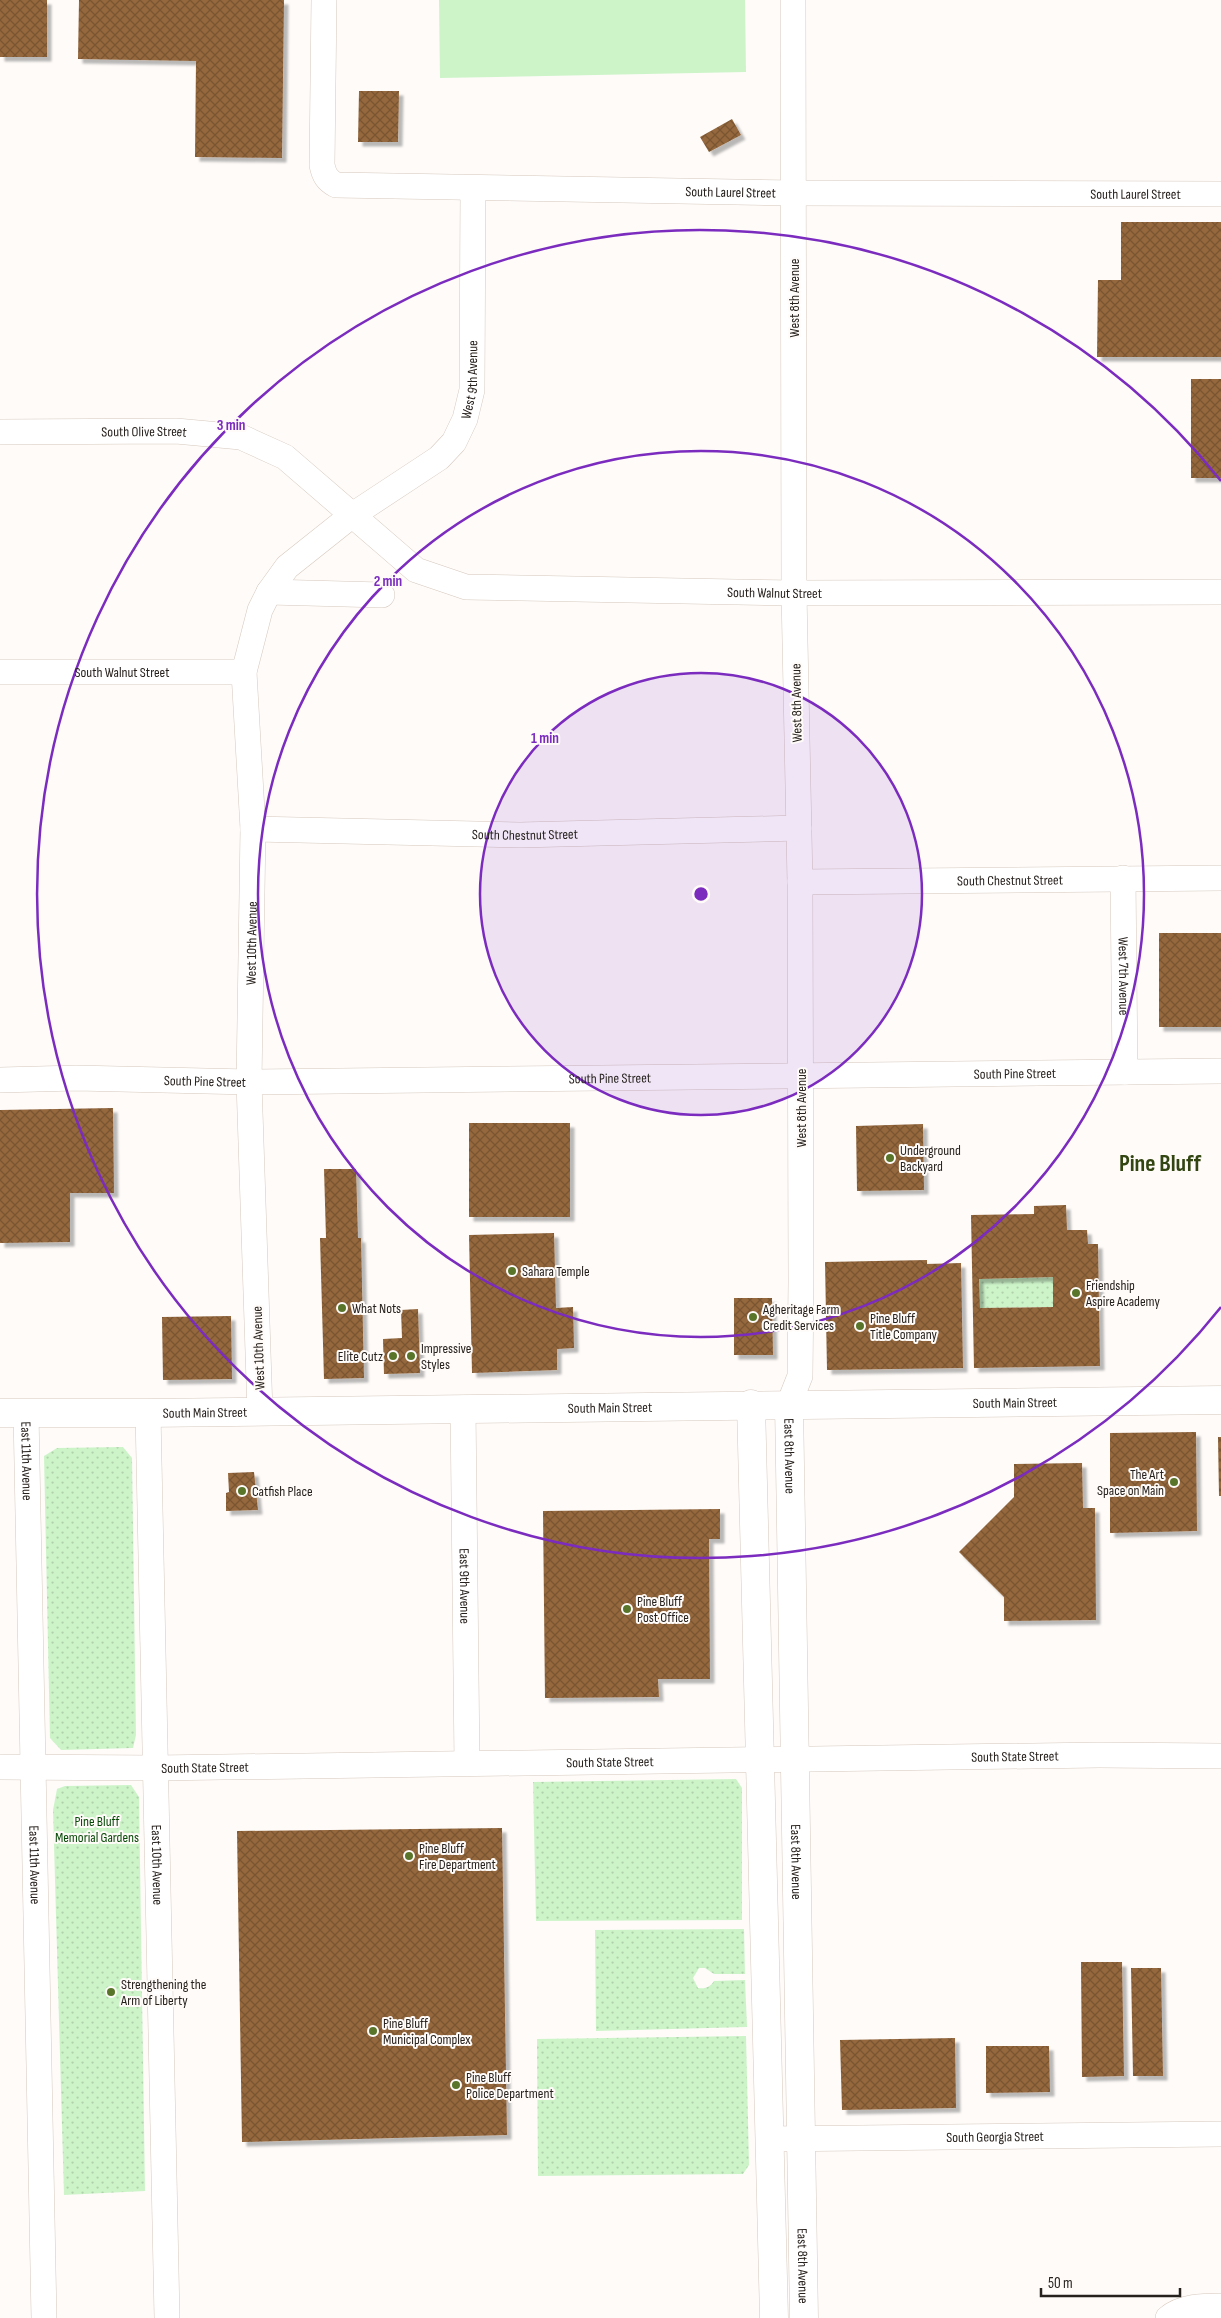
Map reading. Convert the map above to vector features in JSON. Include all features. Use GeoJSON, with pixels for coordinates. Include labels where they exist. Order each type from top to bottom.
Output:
{"type":"FeatureCollection","features":[{"type":"Feature","properties":{"kind":"main road","name":"South Main Street"},"geometry":{"type":"LineString","coordinates":[[13,1413],[260,1412],[751,1404],[1221,1400]]}},
{"type":"Feature","properties":{"kind":"main road"},"geometry":{"type":"LineString","coordinates":[[751,1404],[774,2318]]}},
{"type":"Feature","properties":{"kind":"main road","name":"East 8th Avenue"},"geometry":{"type":"LineString","coordinates":[[790,1404],[804,2318]]}},
{"type":"Feature","properties":{"kind":"street","name":"South Laurel Street"},"geometry":{"type":"LineString","coordinates":[[324,0],[322,165],[324,174],[329,181],[346,186],[793,193],[1221,194]]}},
{"type":"Feature","properties":{"kind":"street","name":"West 8th Avenue"},"geometry":{"type":"LineString","coordinates":[[790,1404],[800,1376],[800,882],[794,593],[793,0]]}},
{"type":"Feature","properties":{"kind":"street","name":"West 9th Avenue"},"geometry":{"type":"LineString","coordinates":[[352,516],[439,458],[454,442],[465,419],[472,390],[473,188]]}},
{"type":"Feature","properties":{"kind":"street","name":"South Olive Street"},"geometry":{"type":"LineString","coordinates":[[0,432],[176,431],[241,437],[285,457],[352,516]]}},
{"type":"Feature","properties":{"kind":"street","name":"West 10th Avenue"},"geometry":{"type":"LineString","coordinates":[[260,1412],[249,1082],[253,830],[244,672],[260,610],[269,592],[287,567],[352,516]]}},
{"type":"Feature","properties":{"kind":"street","name":"South Walnut Street"},"geometry":{"type":"LineString","coordinates":[[352,516],[416,570],[466,587],[794,593],[1221,592]]}},
{"type":"Feature","properties":{"kind":"street"},"geometry":{"type":"LineString","coordinates":[[269,592],[382,595]]}},
{"type":"Feature","properties":{"kind":"street","name":"South Walnut Street"},"geometry":{"type":"LineString","coordinates":[[0,672],[244,672]]}},
{"type":"Feature","properties":{"kind":"street","name":"South Chestnut Street"},"geometry":{"type":"LineString","coordinates":[[253,830],[520,835],[799,828]]}},
{"type":"Feature","properties":{"kind":"street","name":"West 7th Avenue"},"geometry":{"type":"LineString","coordinates":[[1123,878],[1125,1072]]}},
{"type":"Feature","properties":{"kind":"street","name":"South Chestnut Street"},"geometry":{"type":"LineString","coordinates":[[800,882],[1221,878]]}},
{"type":"Feature","properties":{"kind":"street","name":"South Pine Street"},"geometry":{"type":"LineString","coordinates":[[0,1080],[76,1078],[249,1082],[1221,1071]]}},
{"type":"Feature","properties":{"kind":"street","name":"East 9th Avenue"},"geometry":{"type":"LineString","coordinates":[[463,1408],[467,1763]]}},
{"type":"Feature","properties":{"kind":"street","name":"East 11th Avenue"},"geometry":{"type":"LineString","coordinates":[[13,1413],[34,1767],[44,2318]]}},
{"type":"Feature","properties":{"kind":"street","name":"East 10th Avenue"},"geometry":{"type":"LineString","coordinates":[[148,1413],[167,2318]]}},
{"type":"Feature","properties":{"kind":"street","name":"South State Street"},"geometry":{"type":"LineString","coordinates":[[0,1767],[156,1768],[1099,1755],[1221,1756]]}},
{"type":"Feature","properties":{"kind":"street","name":"South Georgia Street"},"geometry":{"type":"LineString","coordinates":[[769,2139],[1221,2134]]}},
{"type":"Feature","properties":{"kind":"street"},"geometry":{"type":"LineString","coordinates":[[1168,2318],[1189,2308],[1221,2306]]}},
{"type":"Feature","properties":{"kind":"green space"},"geometry":{"type":"Polygon","coordinates":[[[439,0],[745,0],[746,72],[440,78],[439,0]]]}},
{"type":"Feature","properties":{"kind":"green space"},"geometry":{"type":"Polygon","coordinates":[[[1053,1277],[1053,1307],[980,1308],[979,1279],[1053,1277]]]}},
{"type":"Feature","properties":{"kind":"green space"},"geometry":{"type":"Polygon","coordinates":[[[123,1447],[132,1458],[136,1735],[133,1748],[61,1750],[50,1738],[44,1456],[57,1448],[123,1447]]]}},
{"type":"Feature","properties":{"kind":"green space"},"geometry":{"type":"Polygon","coordinates":[[[736,1779],[742,1788],[742,1920],[536,1921],[533,1782],[736,1779]]]}},
{"type":"Feature","properties":{"kind":"green space","name":"Pine Bluff Memorial Gardens"},"geometry":{"type":"Polygon","coordinates":[[[131,1785],[139,1797],[145,2191],[64,2195],[53,1810],[57,1789],[65,1786],[131,1785]]]}},
{"type":"Feature","properties":{"kind":"green space"},"geometry":{"type":"Polygon","coordinates":[[[744,1929],[745,1974],[714,1974],[705,1968],[699,1968],[693,1978],[698,1988],[708,1987],[714,1981],[745,1980],[747,2027],[596,2031],[595,1930],[744,1929]]]}},
{"type":"Feature","properties":{"kind":"green space"},"geometry":{"type":"Polygon","coordinates":[[[746,2036],[749,2165],[743,2174],[538,2176],[537,2039],[746,2036]]]}},
{"type":"Feature","properties":{"kind":"building"},"geometry":{"type":"Polygon","coordinates":[[[0,0],[47,0],[47,57],[0,57],[0,0]]]}},
{"type":"Feature","properties":{"kind":"building"},"geometry":{"type":"Polygon","coordinates":[[[79,0],[284,0],[282,158],[195,157],[196,61],[78,59],[79,0]]]}},
{"type":"Feature","properties":{"kind":"building"},"geometry":{"type":"Polygon","coordinates":[[[359,91],[399,91],[398,142],[358,142],[359,91]]]}},
{"type":"Feature","properties":{"kind":"building"},"geometry":{"type":"Polygon","coordinates":[[[732,119],[741,135],[709,152],[700,137],[732,119]]]}},
{"type":"Feature","properties":{"kind":"building"},"geometry":{"type":"Polygon","coordinates":[[[1121,222],[1221,222],[1221,357],[1097,357],[1098,280],[1121,280],[1121,222]]]}},
{"type":"Feature","properties":{"kind":"building"},"geometry":{"type":"Polygon","coordinates":[[[1191,379],[1221,379],[1221,478],[1191,478],[1191,379]]]}},
{"type":"Feature","properties":{"kind":"building"},"geometry":{"type":"Polygon","coordinates":[[[1159,933],[1221,933],[1221,1027],[1159,1027],[1159,933]]]}},
{"type":"Feature","properties":{"kind":"building"},"geometry":{"type":"Polygon","coordinates":[[[113,1108],[114,1193],[70,1193],[70,1242],[0,1243],[0,1110],[113,1108]]]}},
{"type":"Feature","properties":{"kind":"building"},"geometry":{"type":"Polygon","coordinates":[[[469,1123],[570,1123],[570,1217],[469,1217],[469,1123]]]}},
{"type":"Feature","properties":{"kind":"building","name":"Underground Backyard"},"geometry":{"type":"Polygon","coordinates":[[[923,1124],[924,1190],[857,1191],[856,1126],[923,1124]]]}},
{"type":"Feature","properties":{"kind":"building","name":"What Nots"},"geometry":{"type":"Polygon","coordinates":[[[324,1169],[356,1169],[358,1238],[361,1238],[364,1378],[324,1379],[320,1238],[326,1238],[324,1169]]]}},
{"type":"Feature","properties":{"kind":"building","name":"Friendship Aspire Academy"},"geometry":{"type":"Polygon","coordinates":[[[1066,1205],[1067,1230],[1087,1230],[1088,1244],[1098,1244],[1100,1366],[974,1368],[971,1215],[1034,1214],[1034,1206],[1066,1205]],[[1053,1277],[979,1279],[980,1308],[1053,1307],[1053,1277]]]}},
{"type":"Feature","properties":{"kind":"building","name":"Sahara Temple"},"geometry":{"type":"Polygon","coordinates":[[[554,1233],[556,1308],[573,1307],[574,1348],[557,1349],[557,1370],[472,1373],[469,1235],[554,1233]]]}},
{"type":"Feature","properties":{"kind":"building"},"geometry":{"type":"Polygon","coordinates":[[[927,1260],[927,1264],[961,1263],[963,1368],[827,1370],[825,1262],[927,1260]]]}},
{"type":"Feature","properties":{"kind":"building","name":"Agheritage Farm Credit Services"},"geometry":{"type":"Polygon","coordinates":[[[734,1298],[772,1298],[773,1355],[734,1355],[734,1298]]]}},
{"type":"Feature","properties":{"kind":"building","name":"Impressive Styles"},"geometry":{"type":"Polygon","coordinates":[[[418,1309],[420,1373],[384,1374],[383,1339],[402,1338],[401,1310],[418,1309]]]}},
{"type":"Feature","properties":{"kind":"building"},"geometry":{"type":"Polygon","coordinates":[[[231,1316],[232,1379],[163,1380],[162,1317],[231,1316]]]}},
{"type":"Feature","properties":{"kind":"building"},"geometry":{"type":"Polygon","coordinates":[[[1196,1432],[1197,1531],[1110,1533],[1110,1433],[1196,1432]]]}},
{"type":"Feature","properties":{"kind":"building"},"geometry":{"type":"Polygon","coordinates":[[[1218,1437],[1221,1437],[1221,1496],[1219,1496],[1218,1437]]]}},
{"type":"Feature","properties":{"kind":"building"},"geometry":{"type":"Polygon","coordinates":[[[1082,1463],[1083,1508],[1095,1508],[1096,1620],[1004,1621],[1004,1597],[959,1552],[1014,1497],[1014,1464],[1082,1463]]]}},
{"type":"Feature","properties":{"kind":"building","name":"Catfish Place"},"geometry":{"type":"Polygon","coordinates":[[[254,1472],[258,1510],[226,1511],[226,1493],[229,1492],[228,1473],[254,1472]]]}},
{"type":"Feature","properties":{"kind":"building","name":"Pine Bluff Post Office"},"geometry":{"type":"Polygon","coordinates":[[[720,1509],[720,1539],[709,1539],[710,1679],[658,1679],[659,1697],[545,1698],[543,1511],[720,1509]]]}},
{"type":"Feature","properties":{"kind":"building","name":"Pine Bluff Municipal Complex"},"geometry":{"type":"Polygon","coordinates":[[[502,1828],[507,2135],[242,2142],[237,1831],[502,1828]]]}},
{"type":"Feature","properties":{"kind":"building"},"geometry":{"type":"Polygon","coordinates":[[[1081,1962],[1122,1962],[1124,2076],[1082,2077],[1081,1962]]]}},
{"type":"Feature","properties":{"kind":"building"},"geometry":{"type":"Polygon","coordinates":[[[1131,1968],[1161,1968],[1163,2076],[1133,2076],[1131,1968]]]}},
{"type":"Feature","properties":{"kind":"building"},"geometry":{"type":"Polygon","coordinates":[[[955,2038],[956,2108],[842,2110],[840,2040],[955,2038]]]}},
{"type":"Feature","properties":{"kind":"building"},"geometry":{"type":"Polygon","coordinates":[[[986,2046],[1049,2046],[1050,2092],[986,2093],[986,2046]]]}},
{"type":"Feature","properties":{"kind":"place","name":"Underground Backyard"},"geometry":{"type":"Point","coordinates":[890,1158]}},
{"type":"Feature","properties":{"kind":"place","name":"Sahara Temple"},"geometry":{"type":"Point","coordinates":[512,1271]}},
{"type":"Feature","properties":{"kind":"place","name":"Friendship Aspire Academy"},"geometry":{"type":"Point","coordinates":[1076,1293]}},
{"type":"Feature","properties":{"kind":"place","name":"What Nots"},"geometry":{"type":"Point","coordinates":[342,1308]}},
{"type":"Feature","properties":{"kind":"place","name":"Agheritage Farm Credit Services"},"geometry":{"type":"Point","coordinates":[753,1317]}},
{"type":"Feature","properties":{"kind":"place","name":"Pine Bluff Title Company"},"geometry":{"type":"Point","coordinates":[860,1326]}},
{"type":"Feature","properties":{"kind":"place","name":"Elite Cutz"},"geometry":{"type":"Point","coordinates":[393,1356]}},
{"type":"Feature","properties":{"kind":"place","name":"Impressive Styles"},"geometry":{"type":"Point","coordinates":[411,1356]}},
{"type":"Feature","properties":{"kind":"place","name":"The Art Space on Main"},"geometry":{"type":"Point","coordinates":[1174,1482]}},
{"type":"Feature","properties":{"kind":"place","name":"Catfish Place"},"geometry":{"type":"Point","coordinates":[242,1491]}},
{"type":"Feature","properties":{"kind":"place","name":"Pine Bluff Post Office"},"geometry":{"type":"Point","coordinates":[627,1609]}},
{"type":"Feature","properties":{"kind":"place","name":"Pine Bluff Fire Department"},"geometry":{"type":"Point","coordinates":[409,1856]}},
{"type":"Feature","properties":{"kind":"place","name":"Strengthening the Arm of Liberty"},"geometry":{"type":"Point","coordinates":[111,1992]}},
{"type":"Feature","properties":{"kind":"place","name":"Pine Bluff Municipal Complex"},"geometry":{"type":"Point","coordinates":[373,2031]}},
{"type":"Feature","properties":{"kind":"place","name":"Pine Bluff Police Department"},"geometry":{"type":"Point","coordinates":[456,2085]}},
{"type":"Feature","properties":{"kind":"district","name":"Pine Bluff"},"geometry":{"type":"Point","coordinates":[1160,1163]}}]}
